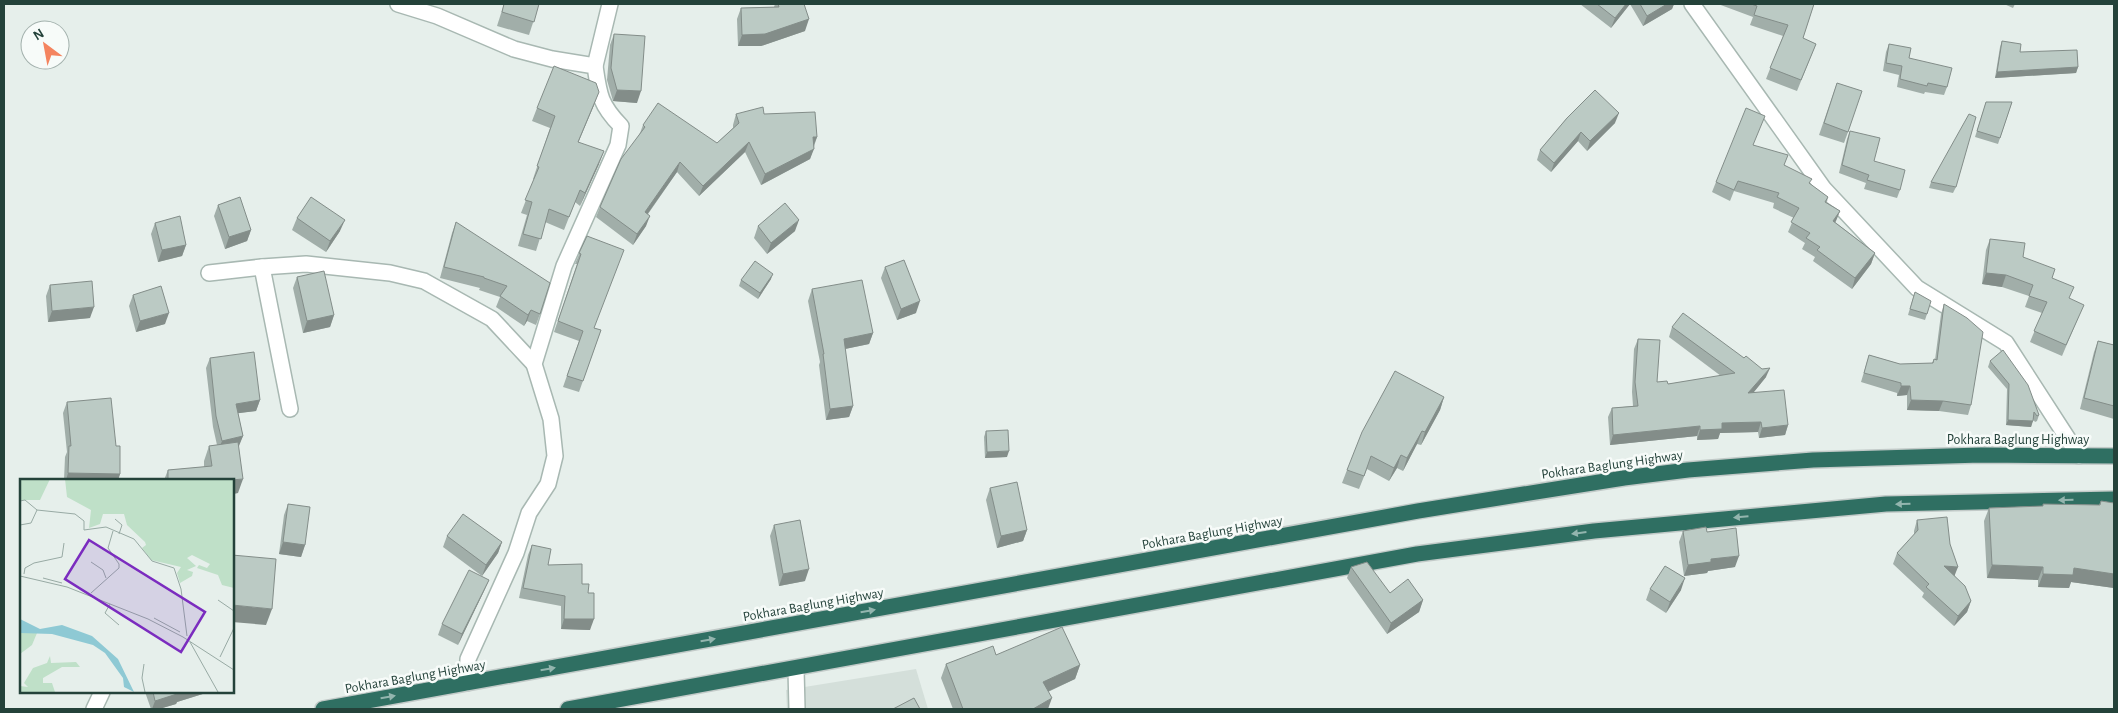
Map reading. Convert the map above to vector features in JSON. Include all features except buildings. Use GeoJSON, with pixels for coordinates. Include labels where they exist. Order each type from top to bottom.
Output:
{"type":"FeatureCollection","features":[{"type":"Feature","properties":{"kind":"highway","name":"Pokhara Baglung Highway"},"geometry":{"type":"LineString","coordinates":[[323,709],[1418,511],[1615,479],[1688,470],[1823,460],[1981,455],[2114,456]]}},
{"type":"Feature","properties":{"kind":"highway"},"geometry":{"type":"LineString","coordinates":[[568,709],[796,669],[1417,554],[1594,531],[1886,504],[2114,499]]}},
{"type":"Feature","properties":{"kind":"street"},"geometry":{"type":"LineString","coordinates":[[398,4],[437,16],[514,49],[595,66]]}},
{"type":"Feature","properties":{"kind":"street"},"geometry":{"type":"LineString","coordinates":[[534,364],[564,266],[618,145],[621,126],[607,112],[599,95],[595,66],[610,4]]}},
{"type":"Feature","properties":{"kind":"street"},"geometry":{"type":"LineString","coordinates":[[1692,4],[1824,189],[1917,288],[2006,343],[2079,456]]}},
{"type":"Feature","properties":{"kind":"street"},"geometry":{"type":"LineString","coordinates":[[209,273],[262,266],[306,264],[390,273],[424,281],[492,319],[534,364],[551,419],[555,456],[548,484],[529,512],[516,553],[468,659],[467,683]]}},
{"type":"Feature","properties":{"kind":"street"},"geometry":{"type":"LineString","coordinates":[[262,266],[290,410]]}},
{"type":"Feature","properties":{"kind":"street"},"geometry":{"type":"LineString","coordinates":[[796,669],[797,709]]}},
{"type":"Feature","properties":{"kind":"street"},"geometry":{"type":"LineString","coordinates":[[94,709],[102,693]]}},
{"type":"Feature","properties":{"kind":"shaded area"},"geometry":{"type":"Polygon","coordinates":[[[916,669],[928,709],[787,709],[786,690],[916,669]]]}}]}
